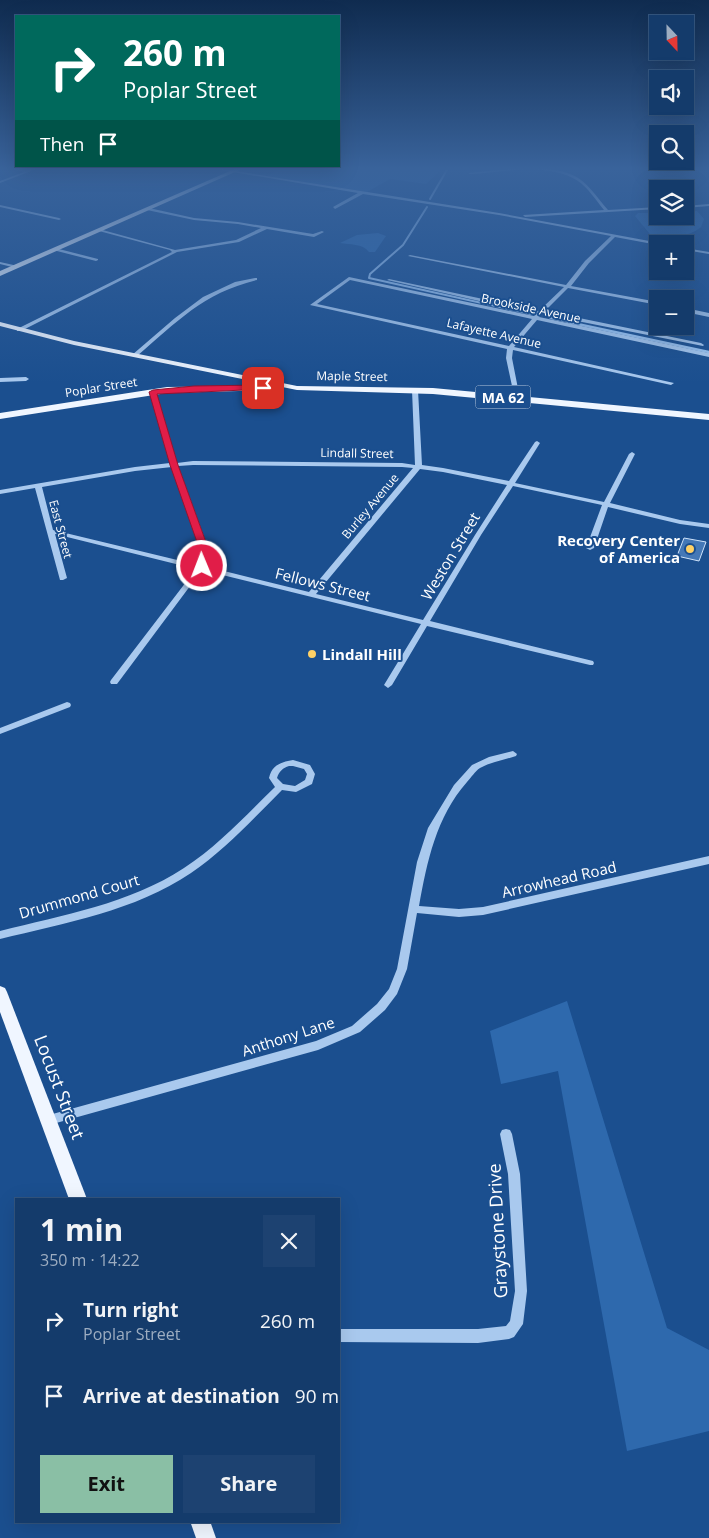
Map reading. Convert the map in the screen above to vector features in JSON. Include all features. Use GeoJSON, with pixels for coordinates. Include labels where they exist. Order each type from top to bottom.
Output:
{"type":"FeatureCollection","features":[{"type":"Feature","properties":{"kind":"main road"},"geometry":{"type":"LineString","coordinates":[[0,274],[77,240]]}},
{"type":"Feature","properties":{"kind":"main road","name":"Maple Street"},"geometry":{"type":"LineString","coordinates":[[0,324],[135,356],[297,388],[415,390],[709,417]]}},
{"type":"Feature","properties":{"kind":"main road"},"geometry":{"type":"LineString","coordinates":[[222,388],[233,375]]}},
{"type":"Feature","properties":{"kind":"main road","name":"Poplar Street"},"geometry":{"type":"LineString","coordinates":[[0,416],[153,392],[222,388],[297,388]]}},
{"type":"Feature","properties":{"kind":"main road","name":"Locust Street"},"geometry":{"type":"LineString","coordinates":[[0,994],[78,1198]]}},
{"type":"Feature","properties":{"kind":"main road"},"geometry":{"type":"LineString","coordinates":[[201,1523],[206,1538]]}},
{"type":"Feature","properties":{"kind":"street"},"geometry":{"type":"LineString","coordinates":[[138,240],[175,251],[240,240]]}},
{"type":"Feature","properties":{"kind":"street"},"geometry":{"type":"LineString","coordinates":[[517,399],[509,358],[513,343],[534,319],[568,287],[587,262],[610,240]]}},
{"type":"Feature","properties":{"kind":"street"},"geometry":{"type":"LineString","coordinates":[[635,240],[649,242]]}},
{"type":"Feature","properties":{"kind":"street"},"geometry":{"type":"LineString","coordinates":[[55,249],[96,260]]}},
{"type":"Feature","properties":{"kind":"street"},"geometry":{"type":"LineString","coordinates":[[19,330],[170,257],[175,251]]}},
{"type":"Feature","properties":{"kind":"street"},"geometry":{"type":"LineString","coordinates":[[694,251],[709,254]]}},
{"type":"Feature","properties":{"kind":"street"},"geometry":{"type":"LineString","coordinates":[[410,256],[649,302]]}},
{"type":"Feature","properties":{"kind":"street"},"geometry":{"type":"LineString","coordinates":[[0,263],[16,267]]}},
{"type":"Feature","properties":{"kind":"street","name":"Brookside Avenue"},"geometry":{"type":"LineString","coordinates":[[313,305],[349,278],[709,355]]}},
{"type":"Feature","properties":{"kind":"street"},"geometry":{"type":"LineString","coordinates":[[135,356],[201,300],[234,282],[255,279]]}},
{"type":"Feature","properties":{"kind":"street","name":"Brookside Avenue"},"geometry":{"type":"LineString","coordinates":[[389,280],[701,345]]}},
{"type":"Feature","properties":{"kind":"street","name":"Lafayette Avenue"},"geometry":{"type":"LineString","coordinates":[[313,305],[671,384]]}},
{"type":"Feature","properties":{"kind":"street"},"geometry":{"type":"LineString","coordinates":[[694,312],[709,315]]}},
{"type":"Feature","properties":{"kind":"street"},"geometry":{"type":"LineString","coordinates":[[0,380],[26,379]]}},
{"type":"Feature","properties":{"kind":"street","name":"Burley Avenue"},"geometry":{"type":"LineString","coordinates":[[310,595],[418,467],[415,390]]}},
{"type":"Feature","properties":{"kind":"street"},"geometry":{"type":"LineString","coordinates":[[114,682],[200,568],[204,557],[202,545],[174,465],[153,392]]}},
{"type":"Feature","properties":{"kind":"street","name":"Weston Street"},"geometry":{"type":"LineString","coordinates":[[388,685],[478,535],[537,443]]}},
{"type":"Feature","properties":{"kind":"street"},"geometry":{"type":"LineString","coordinates":[[590,548],[606,504],[632,454]]}},
{"type":"Feature","properties":{"kind":"street","name":"Lindall Street"},"geometry":{"type":"LineString","coordinates":[[0,492],[174,465],[283,464],[418,467],[512,484],[680,522],[709,526]]}},
{"type":"Feature","properties":{"kind":"street","name":"East Street"},"geometry":{"type":"LineString","coordinates":[[38,486],[63,578]]}},
{"type":"Feature","properties":{"kind":"street","name":"Fellows Street"},"geometry":{"type":"LineString","coordinates":[[50,531],[590,664]]}},
{"type":"Feature","properties":{"kind":"street"},"geometry":{"type":"LineString","coordinates":[[0,732],[67,705]]}},
{"type":"Feature","properties":{"kind":"street","name":"Anthony Lane"},"geometry":{"type":"LineString","coordinates":[[49,1120],[292,1053],[318,1045],[356,1029],[381,1007],[393,991],[402,969],[427,845],[433,828],[457,787],[474,767],[492,759],[513,754]]}},
{"type":"Feature","properties":{"kind":"street","name":"Drummond Court"},"geometry":{"type":"LineString","coordinates":[[0,935],[126,900],[167,883],[196,864],[280,787]]}},
{"type":"Feature","properties":{"kind":"street","name":"Arrowhead Road"},"geometry":{"type":"LineString","coordinates":[[413,909],[459,913],[483,911],[709,860]]}},
{"type":"Feature","properties":{"kind":"street","name":"Graystone Drive"},"geometry":{"type":"LineString","coordinates":[[340,1336],[478,1336],[509,1332],[516,1324],[521,1291],[514,1174],[506,1134]]}},
{"type":"Feature","properties":{"kind":"shaded area"},"geometry":{"type":"Polygon","coordinates":[[[347,240],[383,240],[375,252],[369,252],[359,246],[340,243],[347,240]]]}},
{"type":"Feature","properties":{"kind":"shaded area"},"geometry":{"type":"Polygon","coordinates":[[[567,1001],[667,1328],[709,1350],[709,1431],[627,1451],[558,1071],[501,1084],[490,1031],[567,1001]]]}},
{"type":"Feature","properties":{"kind":"building","name":"Recovery Center of America"},"geometry":{"type":"Polygon","coordinates":[[[684,538],[706,542],[699,561],[677,556],[684,538]]]}},
{"type":"Feature","properties":{"kind":"waterway"},"geometry":{"type":"LineString","coordinates":[[406,240],[403,245],[370,274],[369,278],[531,314]]}},
{"type":"Feature","properties":{"kind":"waterway"},"geometry":{"type":"LineString","coordinates":[[550,318],[574,323]]}},
{"type":"Feature","properties":{"kind":"waterway"},"geometry":{"type":"LineString","coordinates":[[568,322],[709,352]]}},
{"type":"Feature","properties":{"kind":"place","name":"Recovery Center of America"},"geometry":{"type":"Point","coordinates":[690,549]}},
{"type":"Feature","properties":{"kind":"place","name":"Lindall Hill"},"geometry":{"type":"Point","coordinates":[312,654]}},
{"type":"Feature","properties":{"kind":"route"},"geometry":{"type":"LineString","coordinates":[[202,566],[204,557],[202,545],[174,465],[153,392],[194,389],[263,388]]}}]}
